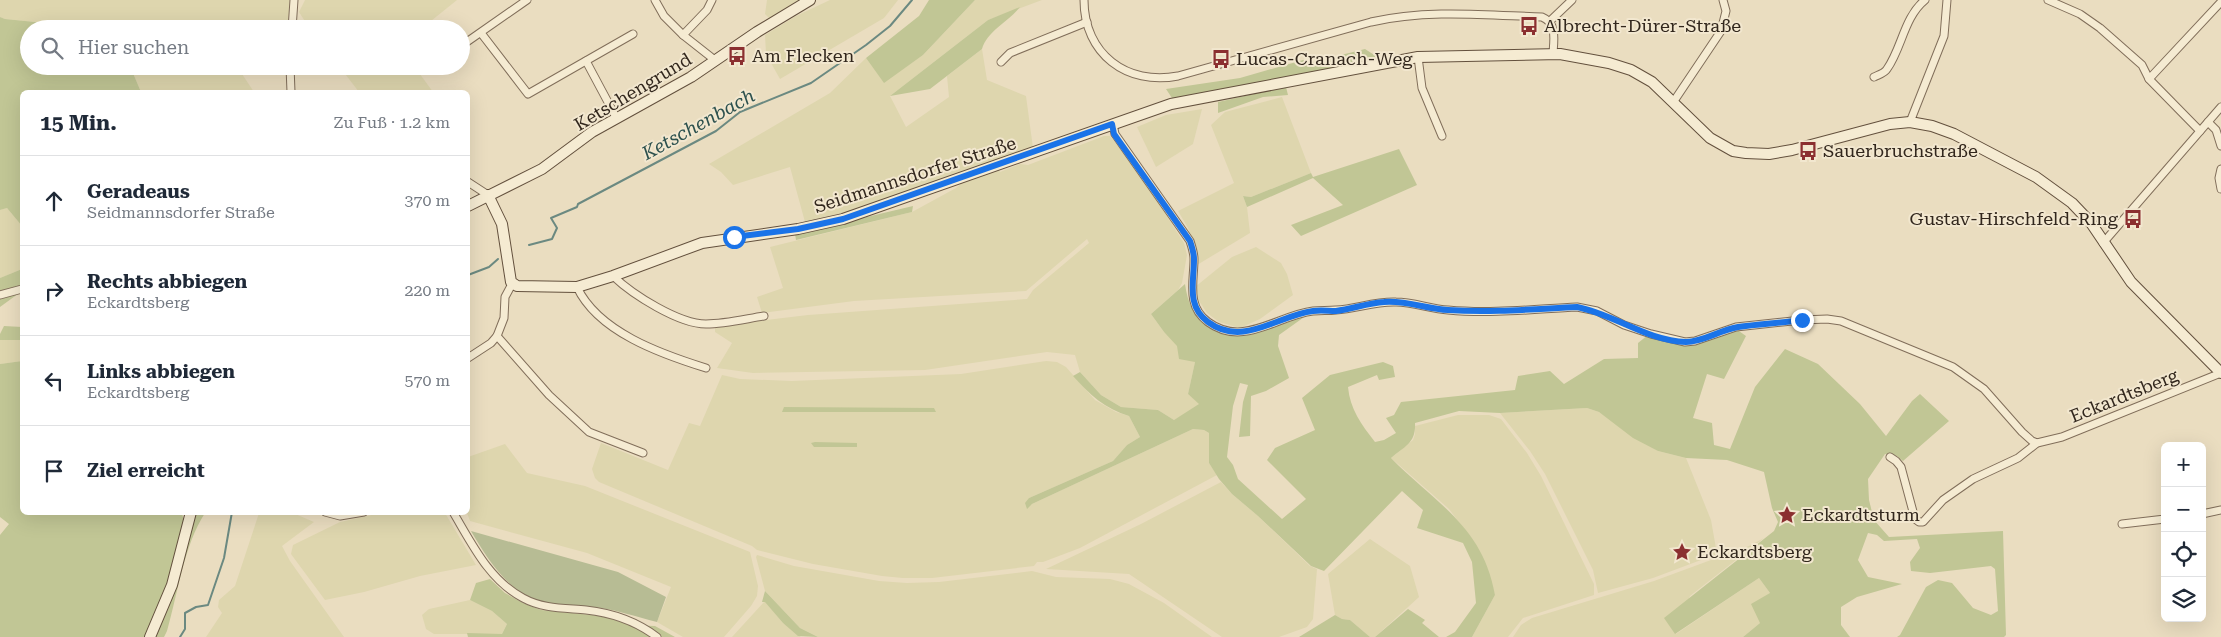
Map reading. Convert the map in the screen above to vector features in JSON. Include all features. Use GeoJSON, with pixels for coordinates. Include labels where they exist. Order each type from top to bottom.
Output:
{"type":"FeatureCollection","features":[{"type":"Feature","properties":{"kind":"street"},"geometry":{"type":"LineString","coordinates":[[293,20],[294,0]]}},
{"type":"Feature","properties":{"kind":"street"},"geometry":{"type":"LineString","coordinates":[[470,41],[527,0]]}},
{"type":"Feature","properties":{"kind":"street"},"geometry":{"type":"LineString","coordinates":[[655,0],[664,16],[683,35],[716,61]]}},
{"type":"Feature","properties":{"kind":"street"},"geometry":{"type":"LineString","coordinates":[[683,35],[707,10],[712,0]]}},
{"type":"Feature","properties":{"kind":"street","name":"Ketschengrund"},"geometry":{"type":"LineString","coordinates":[[470,205],[542,169],[592,132],[716,61],[757,32],[810,0]]}},
{"type":"Feature","properties":{"kind":"street"},"geometry":{"type":"LineString","coordinates":[[1084,0],[1087,22],[1095,43],[1107,58],[1115,65],[1136,76],[1161,79],[1178,76],[1388,18],[1425,15],[1542,17],[1550,21],[1554,33],[1554,53]]}},
{"type":"Feature","properties":{"kind":"street"},"geometry":{"type":"LineString","coordinates":[[1550,21],[1572,0]]}},
{"type":"Feature","properties":{"kind":"street"},"geometry":{"type":"LineString","coordinates":[[1674,101],[1726,21],[1723,0]]}},
{"type":"Feature","properties":{"kind":"street"},"geometry":{"type":"LineString","coordinates":[[1874,78],[1887,71],[1911,17],[1918,5],[1925,0]]}},
{"type":"Feature","properties":{"kind":"street"},"geometry":{"type":"LineString","coordinates":[[1910,122],[1944,36],[1947,0]]}},
{"type":"Feature","properties":{"kind":"street"},"geometry":{"type":"LineString","coordinates":[[2048,0],[2080,14],[2100,28],[2142,65],[2149,79],[2200,131]]}},
{"type":"Feature","properties":{"kind":"street"},"geometry":{"type":"LineString","coordinates":[[2149,79],[2221,2]]}},
{"type":"Feature","properties":{"kind":"street"},"geometry":{"type":"LineString","coordinates":[[1001,62],[1010,53],[1087,22]]}},
{"type":"Feature","properties":{"kind":"street"},"geometry":{"type":"LineString","coordinates":[[481,34],[528,94],[633,34]]}},
{"type":"Feature","properties":{"kind":"street","name":"Seidmannsdorfer Straße"},"geometry":{"type":"LineString","coordinates":[[512,284],[521,286],[577,287],[614,276],[702,243],[798,229],[843,219],[1171,104],[1418,57],[1554,53],[1593,58],[1631,70],[1652,82],[1674,101],[1710,138],[1733,151],[1757,155],[1792,150],[1890,124],[1910,122],[1932,126],[1954,134],[2036,177],[2072,203],[2091,223],[2131,282],[2221,373]]}},
{"type":"Feature","properties":{"kind":"street"},"geometry":{"type":"LineString","coordinates":[[1418,57],[1422,88],[1442,136]]}},
{"type":"Feature","properties":{"kind":"street"},"geometry":{"type":"LineString","coordinates":[[586,61],[617,119]]}},
{"type":"Feature","properties":{"kind":"street"},"geometry":{"type":"LineString","coordinates":[[290,75],[292,90]]}},
{"type":"Feature","properties":{"kind":"street"},"geometry":{"type":"LineString","coordinates":[[2103,243],[2221,107]]}},
{"type":"Feature","properties":{"kind":"street"},"geometry":{"type":"LineString","coordinates":[[2208,122],[2216,130],[2221,146]]}},
{"type":"Feature","properties":{"kind":"street"},"geometry":{"type":"LineString","coordinates":[[1112,124],[1114,134],[1190,241],[1194,259],[1191,279],[1194,302],[1197,310],[1206,321],[1215,327],[1232,331],[1248,331],[1267,327],[1313,311],[1336,310],[1382,302],[1399,302],[1448,310],[1577,307],[1597,311],[1624,325],[1651,334],[1685,342],[1736,328],[1827,319],[1854,326],[1953,367],[1984,389],[2022,432],[2032,442],[2037,443]]}},
{"type":"Feature","properties":{"kind":"street"},"geometry":{"type":"LineString","coordinates":[[2221,169],[2219,178],[2221,189]]}},
{"type":"Feature","properties":{"kind":"street"},"geometry":{"type":"LineString","coordinates":[[470,183],[488,195],[502,224],[508,274],[512,284],[505,297],[504,318],[497,336],[491,343],[470,357]]}},
{"type":"Feature","properties":{"kind":"street"},"geometry":{"type":"LineString","coordinates":[[614,276],[630,291],[691,322],[718,323],[764,316]]}},
{"type":"Feature","properties":{"kind":"street"},"geometry":{"type":"LineString","coordinates":[[577,287],[590,308],[614,327],[642,344],[668,356],[706,368]]}},
{"type":"Feature","properties":{"kind":"street"},"geometry":{"type":"LineString","coordinates":[[0,295],[20,290]]}},
{"type":"Feature","properties":{"kind":"street"},"geometry":{"type":"LineString","coordinates":[[497,336],[549,395],[588,432],[642,454]]}},
{"type":"Feature","properties":{"kind":"street","name":"Eckardtsberg"},"geometry":{"type":"LineString","coordinates":[[1890,458],[1901,467],[1915,519],[1921,522],[1944,500],[1973,478],[2018,458],[2037,443],[2062,437],[2221,373]]}},
{"type":"Feature","properties":{"kind":"street"},"geometry":{"type":"LineString","coordinates":[[2206,513],[2221,510]]}},
{"type":"Feature","properties":{"kind":"street"},"geometry":{"type":"LineString","coordinates":[[150,637],[172,585],[190,515]]}},
{"type":"Feature","properties":{"kind":"street"},"geometry":{"type":"LineString","coordinates":[[455,515],[489,570],[517,595],[546,607],[598,612],[616,616],[644,626],[657,637]]}},
{"type":"Feature","properties":{"kind":"street"},"geometry":{"type":"LineString","coordinates":[[2122,524],[2161,519]]}},
{"type":"Feature","properties":{"kind":"shaded area"},"geometry":{"type":"Polygon","coordinates":[[[0,0],[290,0],[289,20],[20,20],[0,17],[0,0]]]}},
{"type":"Feature","properties":{"kind":"shaded area"},"geometry":{"type":"Polygon","coordinates":[[[305,0],[457,0],[432,20],[304,20],[299,12],[305,0]]]}},
{"type":"Feature","properties":{"kind":"shaded area"},"geometry":{"type":"Polygon","coordinates":[[[767,0],[799,0],[769,18],[765,14],[767,0]]]}},
{"type":"Feature","properties":{"kind":"shaded area"},"geometry":{"type":"Polygon","coordinates":[[[830,0],[898,0],[884,18],[780,79],[766,54],[765,35],[796,16],[830,0]]]}},
{"type":"Feature","properties":{"kind":"shaded area"},"geometry":{"type":"Polygon","coordinates":[[[975,0],[1042,0],[988,20],[890,96],[906,127],[949,97],[947,76],[982,49],[987,80],[1026,96],[1033,148],[886,200],[805,222],[790,167],[733,185],[721,172],[709,164],[830,93],[866,58],[884,82],[923,55],[975,0]]]}},
{"type":"Feature","properties":{"kind":"shaded area"},"geometry":{"type":"Polygon","coordinates":[[[134,75],[243,75],[253,90],[140,90],[134,75]]]}},
{"type":"Feature","properties":{"kind":"shaded area"},"geometry":{"type":"Polygon","coordinates":[[[346,75],[421,75],[432,90],[357,90],[346,75]]]}},
{"type":"Feature","properties":{"kind":"shaded area"},"geometry":{"type":"Polygon","coordinates":[[[1282,97],[1311,173],[1251,197],[1243,196],[1247,207],[1250,233],[1197,265],[1196,253],[1188,228],[1178,211],[1234,183],[1211,125],[1225,112],[1282,97]]]}},
{"type":"Feature","properties":{"kind":"shaded area"},"geometry":{"type":"Polygon","coordinates":[[[1202,109],[1193,144],[1156,167],[1137,127],[1166,115],[1202,109]]]}},
{"type":"Feature","properties":{"kind":"shaded area"},"geometry":{"type":"Polygon","coordinates":[[[1104,136],[1110,136],[1136,168],[1184,243],[1187,255],[1182,283],[1178,290],[1151,314],[1164,332],[1195,362],[1188,394],[1200,404],[1195,409],[1174,420],[1158,410],[1121,407],[1101,395],[1080,372],[1075,355],[1047,352],[925,370],[753,373],[717,368],[732,343],[715,332],[715,326],[808,315],[1027,299],[1033,290],[1089,243],[1087,239],[1026,291],[854,301],[762,313],[757,297],[783,288],[770,247],[912,212],[956,188],[963,182],[998,169],[1000,172],[1020,164],[1028,165],[1104,136]]]}},
{"type":"Feature","properties":{"kind":"shaded area"},"geometry":{"type":"Polygon","coordinates":[[[7,208],[20,224],[20,270],[0,278],[0,210],[7,208]]]}},
{"type":"Feature","properties":{"kind":"shaded area"},"geometry":{"type":"Polygon","coordinates":[[[1256,247],[1281,263],[1287,274],[1293,295],[1260,319],[1240,328],[1219,322],[1207,313],[1197,298],[1195,287],[1232,257],[1256,247]]]}},
{"type":"Feature","properties":{"kind":"shaded area"},"geometry":{"type":"Polygon","coordinates":[[[0,340],[20,340],[20,361],[0,364],[0,340]]]}},
{"type":"Feature","properties":{"kind":"shaded area"},"geometry":{"type":"Polygon","coordinates":[[[1046,361],[1057,362],[1066,367],[1095,400],[1116,412],[1129,416],[1140,437],[1127,445],[1113,461],[1029,498],[1027,508],[1193,429],[1204,430],[1209,433],[1209,463],[1217,475],[1080,548],[1043,562],[1037,562],[1034,566],[932,578],[903,578],[813,564],[757,550],[752,546],[599,482],[595,478],[592,469],[601,443],[668,470],[689,423],[700,426],[722,375],[740,379],[792,381],[961,374],[1046,361]]]}},
{"type":"Feature","properties":{"kind":"shaded area"},"geometry":{"type":"Polygon","coordinates":[[[1587,408],[1599,412],[1658,451],[1686,458],[1711,520],[1717,554],[1653,578],[1598,593],[1593,570],[1545,474],[1530,451],[1500,413],[1587,408]]]}},
{"type":"Feature","properties":{"kind":"shaded area"},"geometry":{"type":"Polygon","coordinates":[[[1458,415],[1489,415],[1501,419],[1527,453],[1541,476],[1594,584],[1594,595],[1523,618],[1508,637],[1472,637],[1495,595],[1485,564],[1474,542],[1449,509],[1391,458],[1413,440],[1415,426],[1458,415]]]}},
{"type":"Feature","properties":{"kind":"shaded area"},"geometry":{"type":"Polygon","coordinates":[[[505,444],[527,473],[585,486],[750,552],[758,586],[757,596],[751,606],[724,637],[683,637],[657,622],[671,587],[587,553],[470,521],[468,515],[470,515],[470,456],[505,444]]]}},
{"type":"Feature","properties":{"kind":"shaded area"},"geometry":{"type":"Polygon","coordinates":[[[1221,482],[1310,566],[1317,569],[1313,619],[1307,627],[1279,637],[1222,637],[1129,574],[1046,569],[1141,524],[1221,482]]]}},
{"type":"Feature","properties":{"kind":"shaded area"},"geometry":{"type":"Polygon","coordinates":[[[258,515],[298,515],[314,522],[282,546],[290,561],[344,637],[206,637],[222,613],[218,607],[219,600],[235,586],[258,515]]]}},
{"type":"Feature","properties":{"kind":"shaded area"},"geometry":{"type":"Polygon","coordinates":[[[372,515],[446,515],[476,565],[420,576],[364,592],[325,600],[291,554],[293,545],[340,522],[372,515]]]}},
{"type":"Feature","properties":{"kind":"shaded area"},"geometry":{"type":"Polygon","coordinates":[[[1764,538],[1690,596],[1676,634],[1759,578],[1770,593],[1760,623],[1743,637],[1513,637],[1521,625],[1532,618],[1654,581],[1749,546],[1764,538]]]}},
{"type":"Feature","properties":{"kind":"shaded area"},"geometry":{"type":"Polygon","coordinates":[[[1370,539],[1410,566],[1419,597],[1375,637],[1370,637],[1350,620],[1342,619],[1335,615],[1328,574],[1370,539]]]}},
{"type":"Feature","properties":{"kind":"shaded area"},"geometry":{"type":"Polygon","coordinates":[[[757,555],[794,566],[879,581],[907,583],[939,582],[1032,571],[1056,577],[1110,579],[1129,584],[1164,603],[1212,637],[818,637],[800,628],[765,591],[757,555]]]}},
{"type":"Feature","properties":{"kind":"shaded area"},"geometry":{"type":"Polygon","coordinates":[[[470,600],[492,611],[507,624],[502,634],[434,634],[426,629],[422,615],[429,609],[470,600]]]}},
{"type":"Feature","properties":{"kind":"shaded area"},"geometry":{"type":"Polygon","coordinates":[[[765,601],[783,623],[801,637],[732,637],[765,601]]]}},
{"type":"Feature","properties":{"kind":"green space"},"geometry":{"type":"Polygon","coordinates":[[[929,0],[975,0],[923,55],[884,83],[866,58],[919,16],[929,0]]]}},
{"type":"Feature","properties":{"kind":"green space"},"geometry":{"type":"Polygon","coordinates":[[[1020,7],[993,31],[982,49],[930,89],[890,96],[988,20],[1020,7]]]}},
{"type":"Feature","properties":{"kind":"green space"},"geometry":{"type":"Polygon","coordinates":[[[0,17],[20,20],[20,75],[134,75],[140,90],[20,90],[20,224],[7,208],[0,210],[0,17]]]}},
{"type":"Feature","properties":{"kind":"green space"},"geometry":{"type":"Polygon","coordinates":[[[1365,49],[1382,60],[1172,98],[1166,89],[1240,78],[1303,60],[1313,62],[1365,49]]]}},
{"type":"Feature","properties":{"kind":"green space"},"geometry":{"type":"Polygon","coordinates":[[[1286,87],[1288,95],[1263,97],[1218,113],[1218,102],[1286,87]]]}},
{"type":"Feature","properties":{"kind":"green space"},"geometry":{"type":"Polygon","coordinates":[[[1399,149],[1417,185],[1301,236],[1291,225],[1343,205],[1313,178],[1247,207],[1243,196],[1251,197],[1311,173],[1313,177],[1399,149]]]}},
{"type":"Feature","properties":{"kind":"green space"},"geometry":{"type":"Polygon","coordinates":[[[913,206],[912,212],[796,240],[795,234],[913,206]]]}},
{"type":"Feature","properties":{"kind":"green space"},"geometry":{"type":"Polygon","coordinates":[[[20,270],[20,292],[0,307],[0,278],[20,270]]]}},
{"type":"Feature","properties":{"kind":"green space"},"geometry":{"type":"Polygon","coordinates":[[[1185,284],[1191,307],[1202,322],[1216,330],[1232,333],[1250,332],[1270,328],[1307,315],[1279,335],[1278,346],[1289,378],[1266,391],[1251,396],[1250,436],[1239,437],[1243,402],[1248,385],[1240,383],[1233,406],[1227,457],[1233,465],[1238,479],[1282,519],[1306,499],[1267,460],[1275,448],[1315,430],[1302,398],[1330,375],[1383,362],[1393,366],[1395,377],[1379,380],[1377,375],[1348,387],[1351,402],[1357,416],[1375,442],[1384,440],[1396,433],[1386,418],[1394,415],[1401,402],[1515,390],[1518,376],[1550,371],[1564,384],[1604,359],[1638,358],[1638,343],[1648,335],[1683,344],[1736,329],[1746,336],[1724,379],[1707,374],[1693,418],[1712,423],[1714,445],[1730,449],[1755,387],[1785,349],[1818,364],[1860,404],[1886,436],[1912,401],[1920,394],[1949,421],[1903,461],[1897,456],[1885,454],[1868,479],[1869,500],[1874,520],[1889,537],[2003,531],[2006,635],[2004,637],[1897,637],[1900,635],[1926,587],[1938,580],[1952,583],[1973,608],[1991,615],[1998,611],[1995,569],[1991,566],[1930,573],[1911,571],[1910,562],[1920,548],[1917,539],[1884,541],[1877,535],[1868,533],[1858,560],[1868,577],[1902,584],[1857,597],[1841,607],[1841,625],[1850,637],[1743,637],[1760,623],[1751,604],[1770,593],[1759,578],[1675,634],[1664,618],[1774,531],[1778,522],[1772,508],[1764,472],[1727,460],[1686,458],[1658,451],[1633,438],[1599,412],[1587,408],[1500,413],[1459,411],[1415,423],[1412,440],[1391,458],[1455,518],[1480,551],[1489,571],[1495,595],[1472,637],[1446,637],[1455,632],[1476,603],[1472,562],[1463,543],[1417,528],[1423,510],[1402,491],[1324,571],[1311,566],[1232,494],[1219,479],[1209,463],[1209,433],[1204,430],[1193,429],[1032,504],[1027,509],[1025,503],[1029,498],[1113,461],[1127,445],[1140,437],[1129,416],[1112,409],[1098,400],[1073,376],[1080,372],[1101,395],[1121,407],[1158,410],[1174,420],[1199,404],[1188,394],[1195,362],[1179,359],[1177,346],[1151,314],[1185,284]]]}},
{"type":"Feature","properties":{"kind":"green space"},"geometry":{"type":"Polygon","coordinates":[[[4,326],[20,327],[20,340],[0,340],[0,334],[4,326]]]}},
{"type":"Feature","properties":{"kind":"green space"},"geometry":{"type":"Polygon","coordinates":[[[20,361],[20,515],[182,515],[184,522],[168,583],[146,637],[0,637],[0,535],[9,524],[0,517],[0,364],[20,361]]]}},
{"type":"Feature","properties":{"kind":"green space"},"geometry":{"type":"Polygon","coordinates":[[[784,407],[934,408],[936,412],[782,412],[784,407]]]}},
{"type":"Feature","properties":{"kind":"green space"},"geometry":{"type":"Polygon","coordinates":[[[811,443],[857,443],[857,447],[814,447],[811,443]]]}},
{"type":"Feature","properties":{"kind":"green space"},"geometry":{"type":"Polygon","coordinates":[[[195,515],[204,515],[187,554],[167,631],[164,637],[155,637],[168,609],[195,515]]]}},
{"type":"Feature","properties":{"kind":"green space"},"geometry":{"type":"Polygon","coordinates":[[[471,531],[618,572],[666,597],[657,622],[609,609],[553,604],[534,599],[522,593],[502,576],[485,554],[471,531]]]}},
{"type":"Feature","properties":{"kind":"green space"},"geometry":{"type":"Polygon","coordinates":[[[490,579],[505,593],[541,610],[602,616],[631,625],[655,626],[675,637],[468,637],[467,633],[502,634],[507,624],[492,611],[470,600],[476,583],[490,579]]]}},
{"type":"Feature","properties":{"kind":"green space"},"geometry":{"type":"Polygon","coordinates":[[[765,591],[800,628],[818,637],[798,636],[783,623],[765,602],[762,602],[765,591]]]}},
{"type":"Feature","properties":{"kind":"green space"},"geometry":{"type":"Polygon","coordinates":[[[1408,609],[1425,620],[1422,623],[1439,637],[1375,637],[1408,609]]]}},
{"type":"Feature","properties":{"kind":"green space"},"geometry":{"type":"Polygon","coordinates":[[[1335,615],[1342,619],[1350,620],[1370,637],[1299,637],[1335,615]]]}},
{"type":"Feature","properties":{"kind":"waterway","name":"Ketschenbach"},"geometry":{"type":"LineString","coordinates":[[529,245],[552,239],[557,228],[551,218],[577,207],[578,204],[716,131],[740,112],[811,83],[890,26],[912,0]]}},
{"type":"Feature","properties":{"kind":"waterway","name":"Ketschenbach"},"geometry":{"type":"LineString","coordinates":[[470,274],[489,267],[498,259]]}},
{"type":"Feature","properties":{"kind":"waterway","name":"Ketschenbach"},"geometry":{"type":"LineString","coordinates":[[180,637],[185,629],[185,613],[196,607],[208,605],[224,558],[231,515]]}},
{"type":"Feature","properties":{"kind":"place","name":"Albrecht-Dürer-Straße"},"geometry":{"type":"Point","coordinates":[1529,26]}},
{"type":"Feature","properties":{"kind":"place","name":"Am Flecken"},"geometry":{"type":"Point","coordinates":[737,56]}},
{"type":"Feature","properties":{"kind":"place","name":"Lucas-Cranach-Weg"},"geometry":{"type":"Point","coordinates":[1221,59]}},
{"type":"Feature","properties":{"kind":"place","name":"Sauerbruchstraße"},"geometry":{"type":"Point","coordinates":[1808,151]}},
{"type":"Feature","properties":{"kind":"place","name":"Gustav-Hirschfeld-Ring"},"geometry":{"type":"Point","coordinates":[2133,219]}},
{"type":"Feature","properties":{"kind":"place","name":"Eckardtsturm"},"geometry":{"type":"Point","coordinates":[1787,515]}},
{"type":"Feature","properties":{"kind":"place","name":"Eckardtsberg"},"geometry":{"type":"Point","coordinates":[1682,552]}},
{"type":"Feature","properties":{"kind":"route"},"geometry":{"type":"LineString","coordinates":[[734,237],[798,229],[843,219],[1112,124],[1114,134],[1166,204],[1190,241],[1194,259],[1191,279],[1194,302],[1197,310],[1206,321],[1215,327],[1232,331],[1248,331],[1267,327],[1306,312],[1354,308],[1382,302],[1399,302],[1448,310],[1476,311],[1577,307],[1609,315],[1624,325],[1666,339],[1685,342],[1736,328],[1802,320]]}}]}
